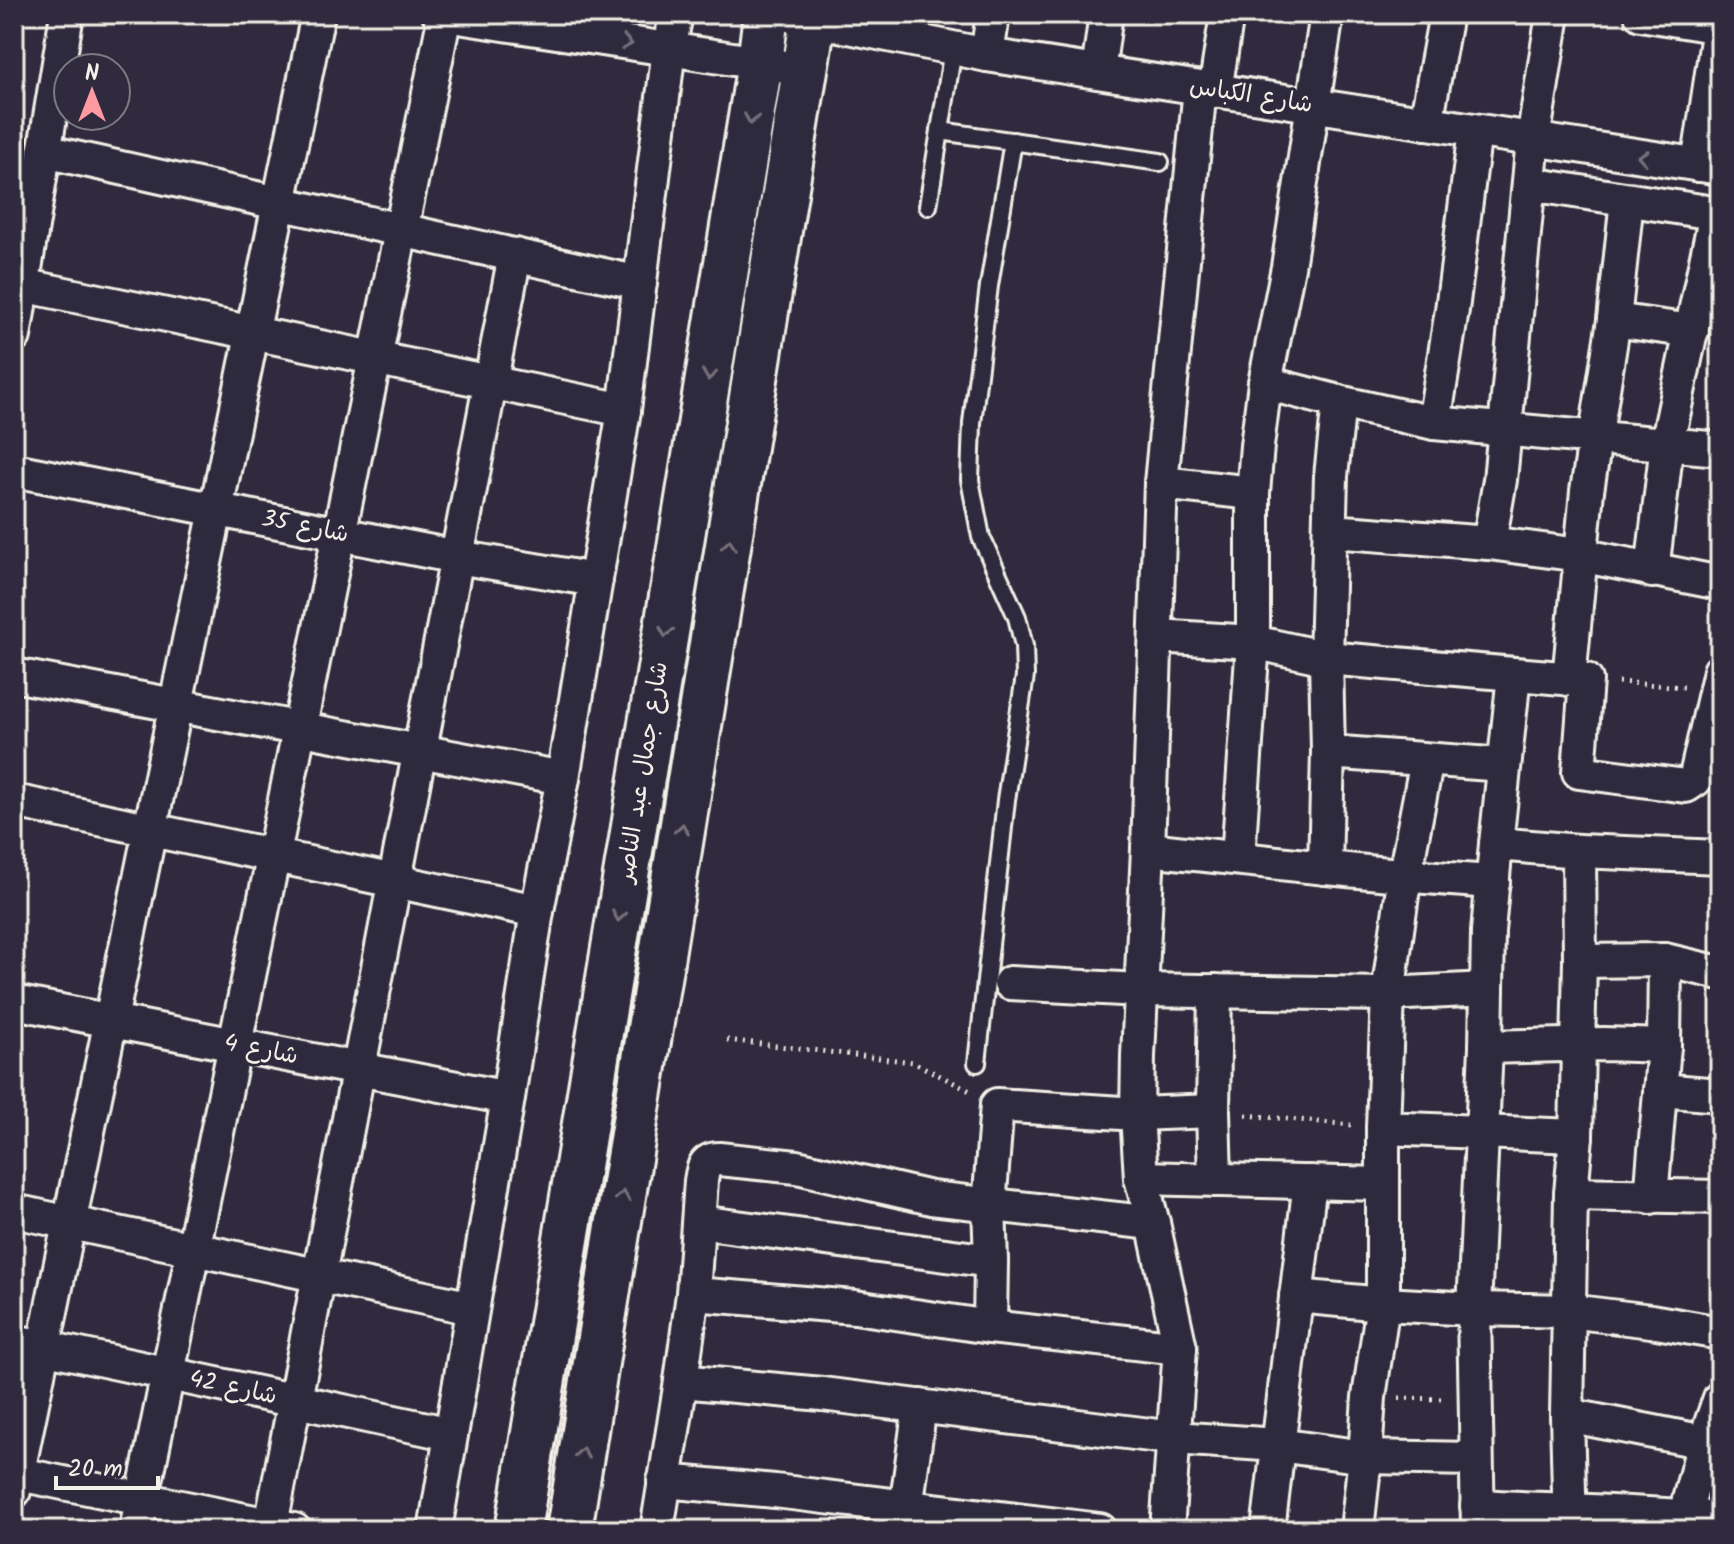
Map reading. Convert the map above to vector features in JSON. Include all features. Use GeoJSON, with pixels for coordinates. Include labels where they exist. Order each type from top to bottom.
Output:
{"type":"FeatureCollection","features":[{"type":"Feature","properties":{"kind":"main road","name":"شارع جمال عبد الناصر"},"geometry":{"type":"LineString","coordinates":[[518,1530],[766,14]]}},
{"type":"Feature","properties":{"kind":"main road","name":"شارع جمال عبد الناصر"},"geometry":{"type":"LineString","coordinates":[[569,1530],[805,70],[804,16]]}},
{"type":"Feature","properties":{"kind":"street"},"geometry":{"type":"LineString","coordinates":[[14,336],[67,14]]}},
{"type":"Feature","properties":{"kind":"street"},"geometry":{"type":"LineString","coordinates":[[318,14],[69,1223],[29,1344],[15,1479],[139,1515],[278,1528],[294,1401],[515,255]]}},
{"type":"Feature","properties":{"kind":"street"},"geometry":{"type":"LineString","coordinates":[[439,14],[805,70]]}},
{"type":"Feature","properties":{"kind":"street"},"geometry":{"type":"LineString","coordinates":[[435,1530],[537,911],[563,778],[624,410],[676,14]]}},
{"type":"Feature","properties":{"kind":"street"},"geometry":{"type":"LineString","coordinates":[[987,55],[993,14]]}},
{"type":"Feature","properties":{"kind":"street"},"geometry":{"type":"LineString","coordinates":[[1098,72],[1106,14]]}},
{"type":"Feature","properties":{"kind":"street"},"geometry":{"type":"LineString","coordinates":[[1167,1530],[1180,1348],[1141,1178],[1137,1114],[1140,990],[1161,483],[1208,89],[1227,14]]}},
{"type":"Feature","properties":{"kind":"street"},"geometry":{"type":"LineString","coordinates":[[1238,858],[1253,642],[1253,493],[1265,383],[1288,267],[1327,14]]}},
{"type":"Feature","properties":{"kind":"street"},"geometry":{"type":"LineString","coordinates":[[1426,123],[1446,14]]}},
{"type":"Feature","properties":{"kind":"street"},"geometry":{"type":"LineString","coordinates":[[1489,543],[1500,480],[1533,140],[1553,14]]}},
{"type":"Feature","properties":{"kind":"street"},"geometry":{"type":"LineString","coordinates":[[139,1515],[445,15]]}},
{"type":"Feature","properties":{"kind":"street","name":"شارع الكباس"},"geometry":{"type":"LineString","coordinates":[[804,16],[987,55],[1709,166]]}},
{"type":"Feature","properties":{"kind":"street"},"geometry":{"type":"LineString","coordinates":[[1662,16],[1720,27],[1709,166]]}},
{"type":"Feature","properties":{"kind":"street"},"geometry":{"type":"LineString","coordinates":[[1434,423],[1475,131]]}},
{"type":"Feature","properties":{"kind":"street"},"geometry":{"type":"LineString","coordinates":[[44,151],[640,283]]}},
{"type":"Feature","properties":{"kind":"street"},"geometry":{"type":"LineString","coordinates":[[1530,184],[1718,214],[1667,444],[1652,571]]}},
{"type":"Feature","properties":{"kind":"street"},"geometry":{"type":"LineString","coordinates":[[1627,200],[1614,320],[1580,555],[1577,680],[1579,772],[1686,786],[1695,780],[1719,683]]}},
{"type":"Feature","properties":{"kind":"street"},"geometry":{"type":"LineString","coordinates":[[22,285],[624,410]]}},
{"type":"Feature","properties":{"kind":"street"},"geometry":{"type":"LineString","coordinates":[[1614,320],[1692,331]]}},
{"type":"Feature","properties":{"kind":"street"},"geometry":{"type":"LineString","coordinates":[[1265,383],[1434,423],[1720,449]]}},
{"type":"Feature","properties":{"kind":"street"},"geometry":{"type":"LineString","coordinates":[[1325,868],[1331,476],[1339,402]]}},
{"type":"Feature","properties":{"kind":"street","name":"شارع 35"},"geometry":{"type":"LineString","coordinates":[[14,470],[457,557],[596,580]]}},
{"type":"Feature","properties":{"kind":"street"},"geometry":{"type":"LineString","coordinates":[[1161,483],[1253,493]]}},
{"type":"Feature","properties":{"kind":"street"},"geometry":{"type":"LineString","coordinates":[[1331,531],[1489,543],[1580,555],[1720,583]]}},
{"type":"Feature","properties":{"kind":"street"},"geometry":{"type":"LineString","coordinates":[[1156,636],[1253,642],[1326,658],[1577,680]]}},
{"type":"Feature","properties":{"kind":"street"},"geometry":{"type":"LineString","coordinates":[[14,675],[563,778]]}},
{"type":"Feature","properties":{"kind":"street"},"geometry":{"type":"LineString","coordinates":[[1514,675],[1488,931],[1474,1309],[1478,1518],[1570,1521],[1619,1511],[1683,1523],[1720,1519]]}},
{"type":"Feature","properties":{"kind":"street"},"geometry":{"type":"LineString","coordinates":[[1328,752],[1504,765]]}},
{"type":"Feature","properties":{"kind":"street"},"geometry":{"type":"LineString","coordinates":[[1357,1530],[1369,1397],[1383,1304],[1383,1128],[1388,994],[1405,874],[1427,760]]}},
{"type":"Feature","properties":{"kind":"street"},"geometry":{"type":"LineString","coordinates":[[14,801],[537,911]]}},
{"type":"Feature","properties":{"kind":"street"},"geometry":{"type":"LineString","coordinates":[[1496,844],[1720,857]]}},
{"type":"Feature","properties":{"kind":"street"},"geometry":{"type":"LineString","coordinates":[[1148,849],[1493,882]]}},
{"type":"Feature","properties":{"kind":"street"},"geometry":{"type":"LineString","coordinates":[[1570,1521],[1567,1415],[1580,961],[1579,851]]}},
{"type":"Feature","properties":{"kind":"street"},"geometry":{"type":"LineString","coordinates":[[1580,961],[1665,960],[1720,973]]}},
{"type":"Feature","properties":{"kind":"street"},"geometry":{"type":"LineString","coordinates":[[1651,1197],[1664,1046],[1665,960]]}},
{"type":"Feature","properties":{"kind":"street"},"geometry":{"type":"LineString","coordinates":[[1010,983],[1140,990],[1388,994],[1487,989]]}},
{"type":"Feature","properties":{"kind":"street"},"geometry":{"type":"LineString","coordinates":[[1215,991],[1215,1180]]}},
{"type":"Feature","properties":{"kind":"street","name":"شارع 4"},"geometry":{"type":"LineString","coordinates":[[14,1002],[508,1098]]}},
{"type":"Feature","properties":{"kind":"street"},"geometry":{"type":"LineString","coordinates":[[1486,1047],[1664,1046]]}},
{"type":"Feature","properties":{"kind":"street"},"geometry":{"type":"LineString","coordinates":[[1660,1090],[1720,1095]]}},
{"type":"Feature","properties":{"kind":"street"},"geometry":{"type":"LineString","coordinates":[[990,1327],[989,1206],[997,1105],[1137,1114],[1213,1111]]}},
{"type":"Feature","properties":{"kind":"street"},"geometry":{"type":"LineString","coordinates":[[1383,1128],[1576,1136]]}},
{"type":"Feature","properties":{"kind":"street"},"geometry":{"type":"LineString","coordinates":[[657,1530],[693,1294],[703,1166],[708,1161],[797,1167],[931,1198],[1153,1223]]}},
{"type":"Feature","properties":{"kind":"street"},"geometry":{"type":"LineString","coordinates":[[1141,1178],[1383,1184]]}},
{"type":"Feature","properties":{"kind":"street"},"geometry":{"type":"LineString","coordinates":[[1268,1530],[1310,1182]]}},
{"type":"Feature","properties":{"kind":"street"},"geometry":{"type":"LineString","coordinates":[[1571,1194],[1720,1197]]}},
{"type":"Feature","properties":{"kind":"street"},"geometry":{"type":"LineString","coordinates":[[14,1211],[472,1308]]}},
{"type":"Feature","properties":{"kind":"street"},"geometry":{"type":"LineString","coordinates":[[699,1222],[991,1261]]}},
{"type":"Feature","properties":{"kind":"street"},"geometry":{"type":"LineString","coordinates":[[693,1294],[855,1307],[990,1327],[1180,1348]]}},
{"type":"Feature","properties":{"kind":"street"},"geometry":{"type":"LineString","coordinates":[[1296,1296],[1383,1304],[1569,1311],[1720,1333]]}},
{"type":"Feature","properties":{"kind":"street","name":"شارع 42"},"geometry":{"type":"LineString","coordinates":[[29,1344],[451,1434]]}},
{"type":"Feature","properties":{"kind":"street"},"geometry":{"type":"LineString","coordinates":[[681,1381],[822,1394],[1174,1438],[1278,1445],[1365,1457],[1475,1459]]}},
{"type":"Feature","properties":{"kind":"street"},"geometry":{"type":"LineString","coordinates":[[1683,1523],[1712,1444],[1720,1398]]}},
{"type":"Feature","properties":{"kind":"street"},"geometry":{"type":"LineString","coordinates":[[904,1518],[920,1406]]}},
{"type":"Feature","properties":{"kind":"street"},"geometry":{"type":"LineString","coordinates":[[1567,1415],[1712,1444]]}},
{"type":"Feature","properties":{"kind":"street"},"geometry":{"type":"LineString","coordinates":[[664,1481],[904,1518],[1100,1530]]}},
{"type":"Feature","properties":{"kind":"lane"},"geometry":{"type":"LineString","coordinates":[[928,206],[953,49]]}},
{"type":"Feature","properties":{"kind":"lane"},"geometry":{"type":"LineString","coordinates":[[940,131],[1160,162]]}},
{"type":"Feature","properties":{"kind":"lane"},"geometry":{"type":"LineString","coordinates":[[977,1063],[1006,800],[1025,676],[1024,646],[1017,617],[981,537],[970,480],[972,423],[989,286],[1013,141]]}},
{"type":"Feature","properties":{"kind":"path"},"geometry":{"type":"LineString","coordinates":[[1577,680],[1719,683]]}},
{"type":"Feature","properties":{"kind":"path"},"geometry":{"type":"LineString","coordinates":[[727,1040],[913,1062],[997,1105]]}},
{"type":"Feature","properties":{"kind":"path"},"geometry":{"type":"LineString","coordinates":[[1213,1111],[1383,1128]]}},
{"type":"Feature","properties":{"kind":"path"},"geometry":{"type":"LineString","coordinates":[[1369,1397],[1474,1399]]}}]}
